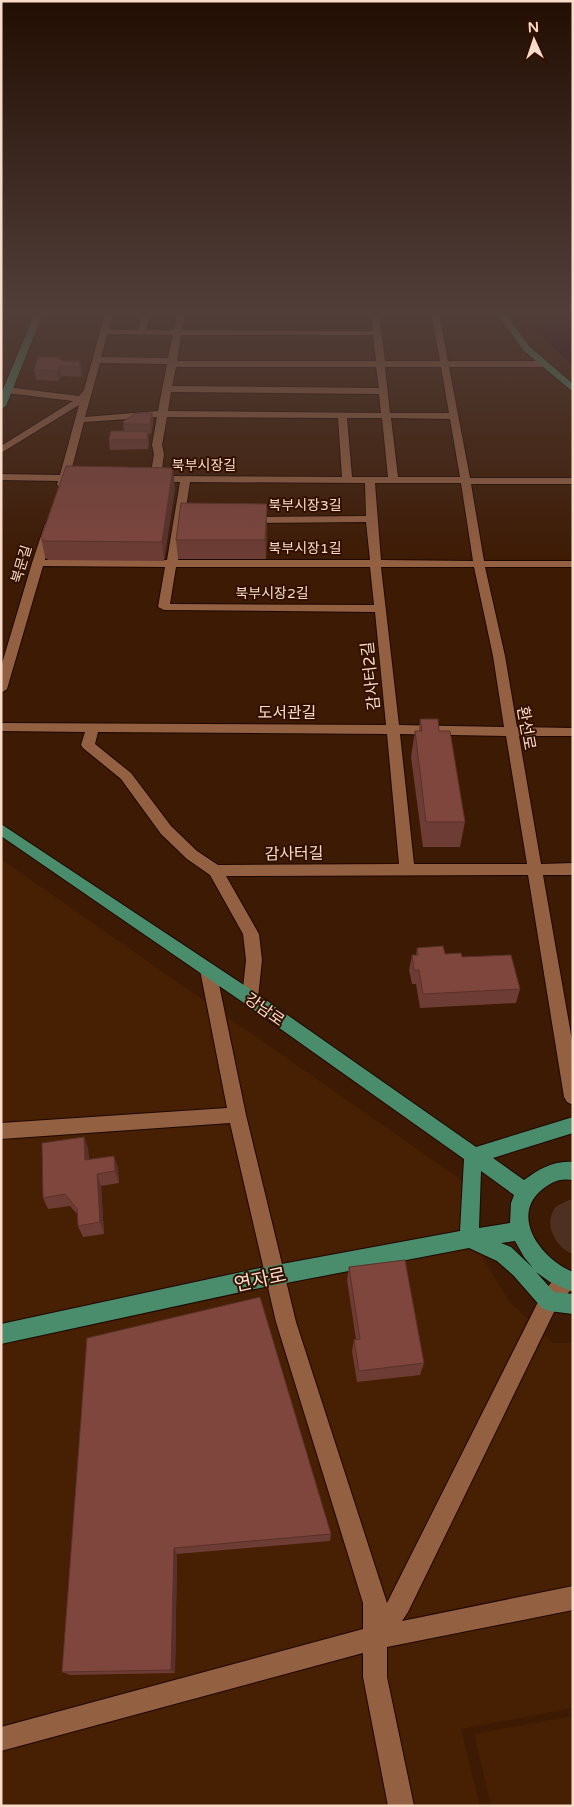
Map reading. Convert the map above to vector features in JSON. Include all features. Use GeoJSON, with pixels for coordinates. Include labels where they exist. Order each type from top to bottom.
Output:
{"type":"FeatureCollection","features":[{"type":"Feature","properties":{"kind":"main road","name":"강남로"},"geometry":{"type":"LineString","coordinates":[[1,829],[250,998],[526,1192]]}},
{"type":"Feature","properties":{"kind":"main road"},"geometry":{"type":"LineString","coordinates":[[573,1125],[473,1156],[468,1239],[504,1254],[520,1268],[549,1301],[573,1304]]}},
{"type":"Feature","properties":{"kind":"main road"},"geometry":{"type":"LineString","coordinates":[[569,1281],[550,1272],[536,1260],[526,1246],[520,1231],[519,1210],[526,1192],[536,1180],[551,1173],[573,1171]]}},
{"type":"Feature","properties":{"kind":"main road","name":"연자로"},"geometry":{"type":"LineString","coordinates":[[1,1334],[274,1276],[520,1231]]}},
{"type":"Feature","properties":{"kind":"street"},"geometry":{"type":"LineString","coordinates":[[1,450],[80,397]]}},
{"type":"Feature","properties":{"kind":"street"},"geometry":{"type":"LineString","coordinates":[[59,494],[84,397]]}},
{"type":"Feature","properties":{"kind":"street"},"geometry":{"type":"LineString","coordinates":[[162,414],[165,397]]}},
{"type":"Feature","properties":{"kind":"street"},"geometry":{"type":"LineString","coordinates":[[231,397],[275,403],[342,416],[453,416]]}},
{"type":"Feature","properties":{"kind":"street"},"geometry":{"type":"LineString","coordinates":[[79,420],[162,414],[326,397]]}},
{"type":"Feature","properties":{"kind":"street"},"geometry":{"type":"LineString","coordinates":[[384,397],[393,480]]}},
{"type":"Feature","properties":{"kind":"street","name":"환선로"},"geometry":{"type":"LineString","coordinates":[[450,397],[466,480],[479,564],[499,656],[573,1096]]}},
{"type":"Feature","properties":{"kind":"street","name":"북부시장길"},"geometry":{"type":"LineString","coordinates":[[162,414],[157,445],[159,454],[152,479],[573,481]]}},
{"type":"Feature","properties":{"kind":"street"},"geometry":{"type":"LineString","coordinates":[[342,416],[347,480]]}},
{"type":"Feature","properties":{"kind":"street"},"geometry":{"type":"LineString","coordinates":[[1,477],[94,478]]}},
{"type":"Feature","properties":{"kind":"street"},"geometry":{"type":"LineString","coordinates":[[172,563],[184,520],[186,479]]}},
{"type":"Feature","properties":{"kind":"street","name":"감사터2길"},"geometry":{"type":"LineString","coordinates":[[370,480],[371,519],[406,869]]}},
{"type":"Feature","properties":{"kind":"street","name":"북문길"},"geometry":{"type":"LineString","coordinates":[[1,689],[51,518]]}},
{"type":"Feature","properties":{"kind":"street","name":"북부시장3길"},"geometry":{"type":"LineString","coordinates":[[234,520],[371,519]]}},
{"type":"Feature","properties":{"kind":"street","name":"북부시장1길"},"geometry":{"type":"LineString","coordinates":[[37,563],[573,564]]}},
{"type":"Feature","properties":{"kind":"street","name":"북부시장2길"},"geometry":{"type":"LineString","coordinates":[[172,563],[164,607],[380,609]]}},
{"type":"Feature","properties":{"kind":"street","name":"도서관길"},"geometry":{"type":"LineString","coordinates":[[1,727],[573,732]]}},
{"type":"Feature","properties":{"kind":"street"},"geometry":{"type":"LineString","coordinates":[[93,728],[88,745],[126,776],[166,830],[192,855],[215,871],[251,934],[254,960],[250,998]]}},
{"type":"Feature","properties":{"kind":"street","name":"감사터길"},"geometry":{"type":"LineString","coordinates":[[215,871],[573,869]]}},
{"type":"Feature","properties":{"kind":"street"},"geometry":{"type":"LineString","coordinates":[[208,970],[237,1115],[286,1322],[374,1602],[375,1677],[401,1806]]}},
{"type":"Feature","properties":{"kind":"street"},"geometry":{"type":"LineString","coordinates":[[1,1131],[237,1115]]}},
{"type":"Feature","properties":{"kind":"street"},"geometry":{"type":"LineString","coordinates":[[375,1638],[400,1604],[549,1301],[569,1281]]}},
{"type":"Feature","properties":{"kind":"street"},"geometry":{"type":"LineString","coordinates":[[1,1739],[375,1638],[573,1598]]}},
{"type":"Feature","properties":{"kind":"shaded area"},"geometry":{"type":"Polygon","coordinates":[[[1,859],[463,1181],[483,1258],[509,1301],[553,1343],[573,1343],[573,1708],[461,1729],[480,1806],[1,1806],[1,859]]]}},
{"type":"Feature","properties":{"kind":"shaded area"},"geometry":{"type":"Polygon","coordinates":[[[569,1200],[573,1200],[573,1254],[561,1247],[553,1235],[550,1221],[555,1208],[569,1200]]]}},
{"type":"Feature","properties":{"kind":"shaded area"},"geometry":{"type":"Polygon","coordinates":[[[573,1716],[573,1806],[491,1806],[474,1734],[573,1716]]]}},
{"type":"Feature","properties":{"kind":"building"},"geometry":{"type":"Polygon","coordinates":[[[136,413],[152,413],[150,424],[123,424],[124,421],[136,413]]]}},
{"type":"Feature","properties":{"kind":"building"},"geometry":{"type":"Polygon","coordinates":[[[111,431],[148,431],[147,440],[109,440],[111,431]]]}},
{"type":"Feature","properties":{"kind":"building"},"geometry":{"type":"Polygon","coordinates":[[[66,466],[173,468],[162,542],[44,541],[41,538],[66,466]]]}},
{"type":"Feature","properties":{"kind":"building"},"geometry":{"type":"Polygon","coordinates":[[[181,503],[267,504],[265,540],[176,540],[181,503]]]}},
{"type":"Feature","properties":{"kind":"building"},"geometry":{"type":"Polygon","coordinates":[[[420,719],[438,719],[439,731],[450,731],[465,822],[426,822],[415,731],[422,731],[420,719]]]}},
{"type":"Feature","properties":{"kind":"building"},"geometry":{"type":"Polygon","coordinates":[[[443,946],[445,954],[461,953],[462,957],[511,955],[520,989],[423,994],[419,970],[414,970],[412,955],[418,955],[417,948],[443,946]]]}},
{"type":"Feature","properties":{"kind":"building"},"geometry":{"type":"Polygon","coordinates":[[[84,1137],[85,1160],[114,1156],[115,1171],[97,1174],[100,1222],[78,1226],[77,1209],[65,1194],[43,1198],[42,1143],[84,1137]]]}},
{"type":"Feature","properties":{"kind":"building"},"geometry":{"type":"Polygon","coordinates":[[[405,1260],[424,1363],[359,1371],[354,1340],[360,1339],[349,1267],[405,1260]]]}},
{"type":"Feature","properties":{"kind":"building"},"geometry":{"type":"Polygon","coordinates":[[[260,1297],[331,1534],[174,1548],[171,1670],[62,1672],[87,1338],[260,1297]]]}}]}
